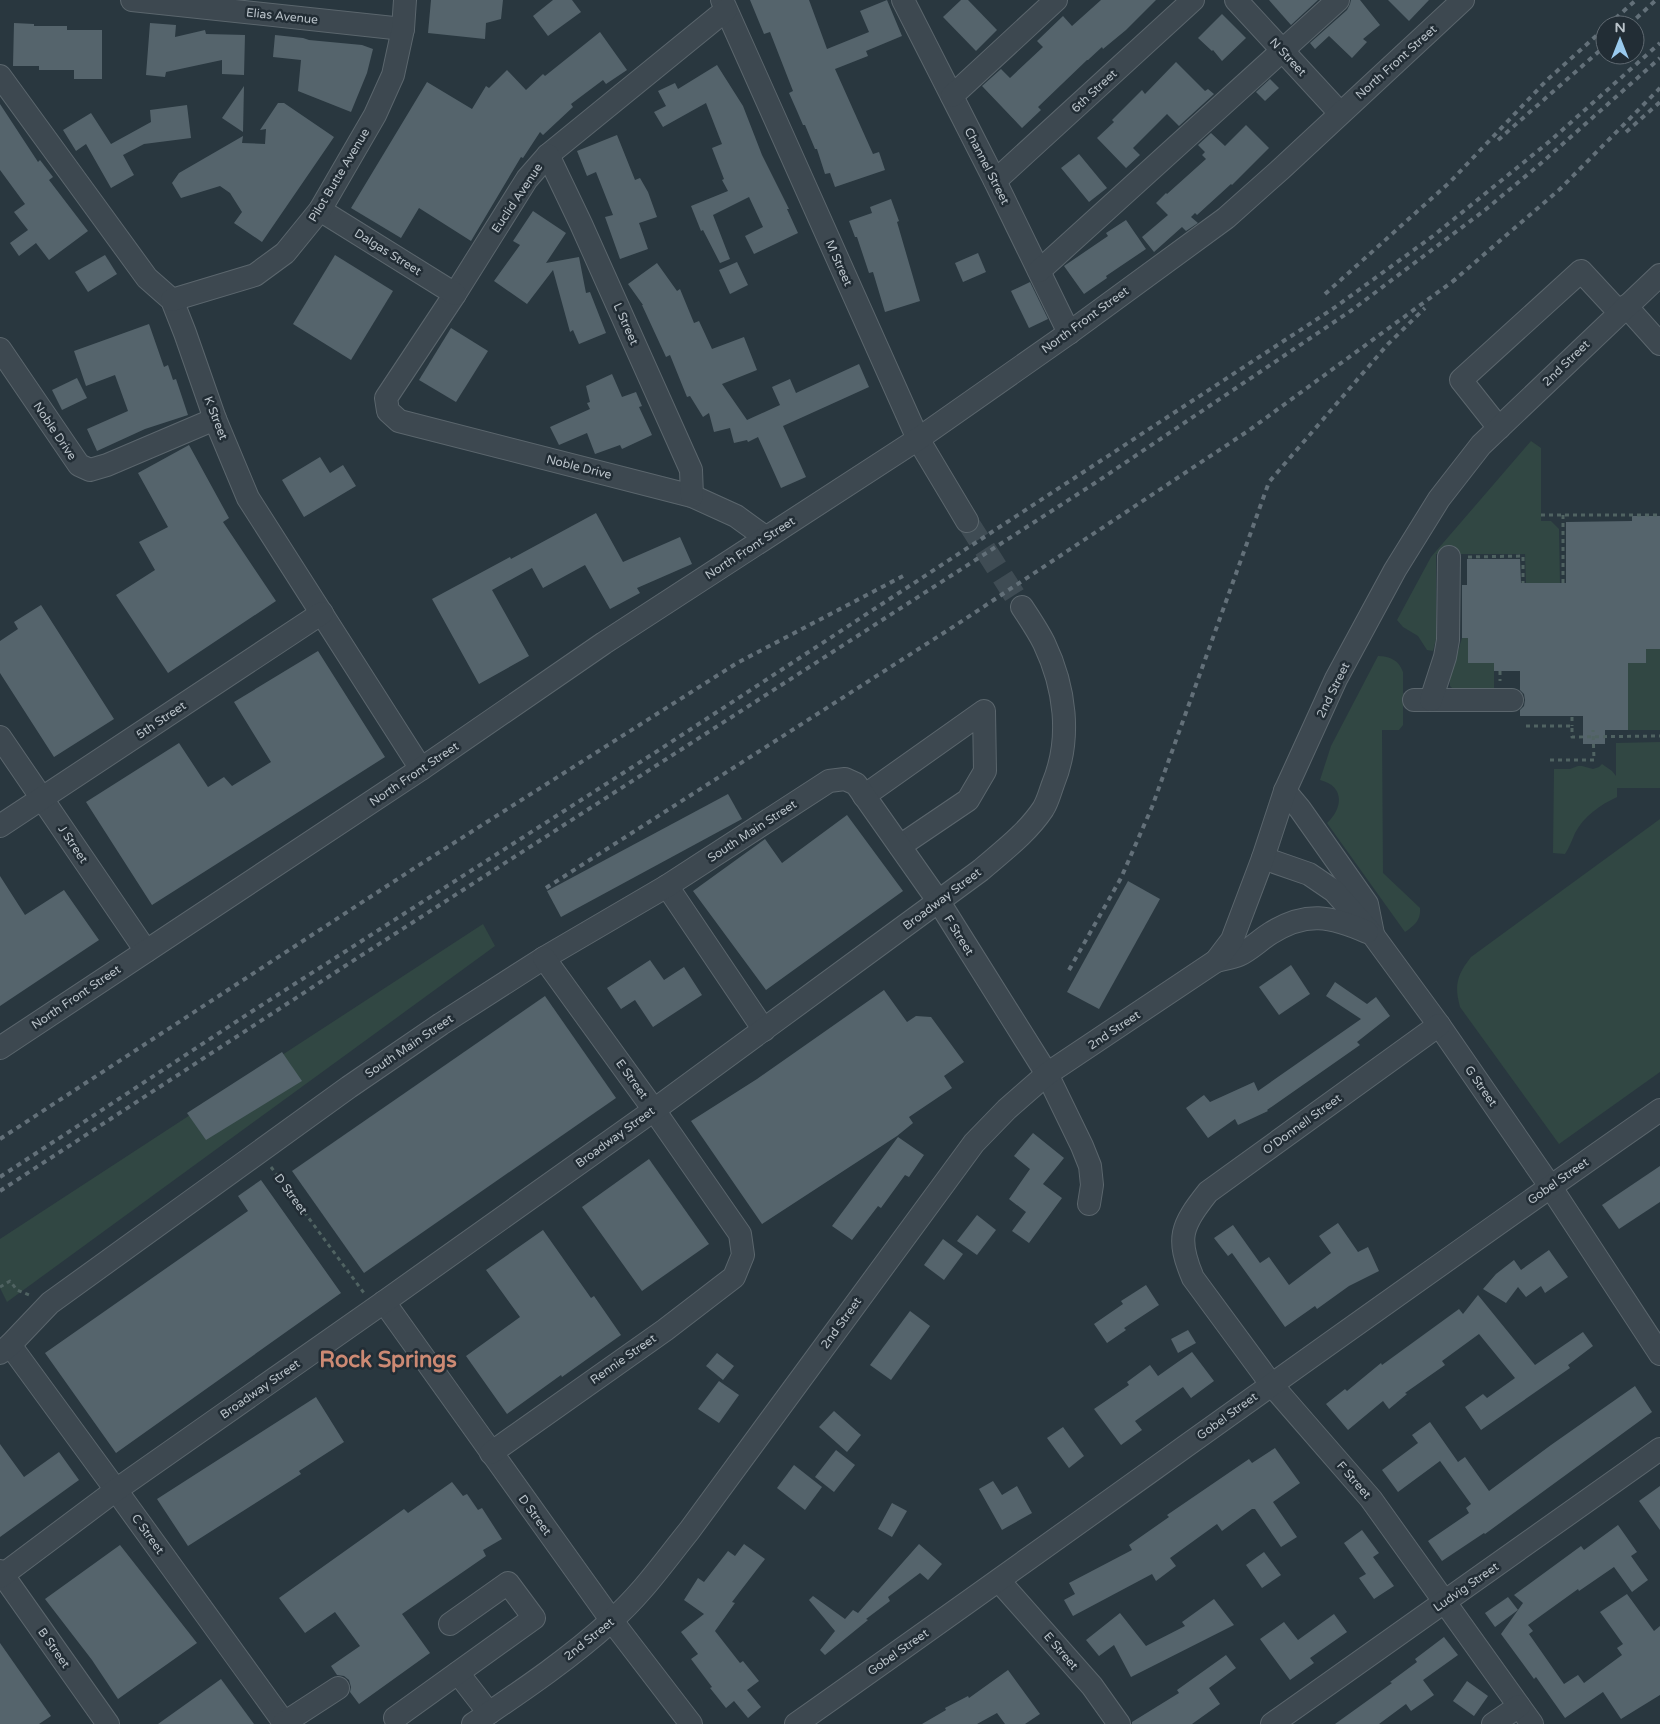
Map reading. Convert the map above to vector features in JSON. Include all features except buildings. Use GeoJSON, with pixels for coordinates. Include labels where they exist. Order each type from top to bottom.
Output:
{"type":"FeatureCollection","features":[{"type":"Feature","properties":{"kind":"street","name":"Elias Avenue"},"geometry":{"type":"LineString","coordinates":[[132,0],[270,7],[403,29]]}},
{"type":"Feature","properties":{"kind":"street","name":"Pilot Butte Avenue"},"geometry":{"type":"LineString","coordinates":[[172,300],[255,275],[285,254],[320,210],[375,115],[393,75],[403,29],[406,0]]}},
{"type":"Feature","properties":{"kind":"street"},"geometry":{"type":"LineString","coordinates":[[952,96],[1056,0]]}},
{"type":"Feature","properties":{"kind":"street","name":"6th Street"},"geometry":{"type":"LineString","coordinates":[[995,181],[1193,0]]}},
{"type":"Feature","properties":{"kind":"street","name":"N Street"},"geometry":{"type":"LineString","coordinates":[[1236,0],[1340,113]]}},
{"type":"Feature","properties":{"kind":"street"},"geometry":{"type":"LineString","coordinates":[[1039,271],[1338,0]]}},
{"type":"Feature","properties":{"kind":"street","name":"North Front Street"},"geometry":{"type":"LineString","coordinates":[[0,1048],[421,769],[604,643],[918,439],[1069,332],[1226,218],[1463,0]]}},
{"type":"Feature","properties":{"kind":"street","name":"Channel Street"},"geometry":{"type":"LineString","coordinates":[[908,2],[952,96],[1069,332]]}},
{"type":"Feature","properties":{"kind":"street","name":"Euclid Avenue"},"geometry":{"type":"LineString","coordinates":[[388,411],[386,398],[455,294],[527,179],[548,155],[724,5]]}},
{"type":"Feature","properties":{"kind":"street","name":"M Street"},"geometry":{"type":"LineString","coordinates":[[724,5],[918,439],[967,521]]}},
{"type":"Feature","properties":{"kind":"street","name":"K Street"},"geometry":{"type":"LineString","coordinates":[[0,76],[147,278],[172,300],[215,419],[248,498],[421,769]]}},
{"type":"Feature","properties":{"kind":"street","name":"L Street"},"geometry":{"type":"LineString","coordinates":[[548,155],[581,224],[691,470],[692,496]]}},
{"type":"Feature","properties":{"kind":"street","name":"Dalgas Street"},"geometry":{"type":"LineString","coordinates":[[320,210],[455,294]]}},
{"type":"Feature","properties":{"kind":"street"},"geometry":{"type":"LineString","coordinates":[[1499,428],[1461,380],[1581,271],[1660,344]]}},
{"type":"Feature","properties":{"kind":"street","name":"2nd Street"},"geometry":{"type":"LineString","coordinates":[[481,1719],[538,1679],[612,1621],[645,1587],[974,1143],[1007,1109],[1047,1074],[1216,961],[1232,940],[1264,858],[1286,791],[1336,679],[1395,570],[1439,499],[1481,446],[1622,309],[1660,275]]}},
{"type":"Feature","properties":{"kind":"street","name":"Noble Drive"},"geometry":{"type":"LineString","coordinates":[[0,349],[78,466],[90,470],[107,466],[215,419]]}},
{"type":"Feature","properties":{"kind":"street","name":"Noble Drive"},"geometry":{"type":"LineString","coordinates":[[388,411],[399,421],[692,496],[736,516],[765,537]]}},
{"type":"Feature","properties":{"kind":"street"},"geometry":{"type":"LineString","coordinates":[[1449,557],[1448,640],[1445,657],[1422,700],[1512,700]]}},
{"type":"Feature","properties":{"kind":"street","name":"Broadway Street"},"geometry":{"type":"LineString","coordinates":[[1,1574],[116,1490],[654,1110],[939,902],[1022,835],[1044,808],[1060,768],[1065,733],[1063,705],[1057,674],[1044,642],[1022,607]]}},
{"type":"Feature","properties":{"kind":"street","name":"5th Street"},"geometry":{"type":"LineString","coordinates":[[0,826],[322,613]]}},
{"type":"Feature","properties":{"kind":"street"},"geometry":{"type":"LineString","coordinates":[[864,796],[984,711],[985,771],[968,800],[900,846]]}},
{"type":"Feature","properties":{"kind":"street","name":"J Street"},"geometry":{"type":"LineString","coordinates":[[0,737],[146,951]]}},
{"type":"Feature","properties":{"kind":"street","name":"F Street"},"geometry":{"type":"LineString","coordinates":[[845,779],[856,784],[939,902],[1047,1074],[1090,1166],[1092,1185],[1088,1204]]}},
{"type":"Feature","properties":{"kind":"street","name":"South Main Street"},"geometry":{"type":"LineString","coordinates":[[5,1349],[50,1302],[441,1024],[544,958],[666,886],[829,781],[845,779]]}},
{"type":"Feature","properties":{"kind":"street"},"geometry":{"type":"LineString","coordinates":[[1286,791],[1367,904],[1373,935]]}},
{"type":"Feature","properties":{"kind":"street","name":"G Street"},"geometry":{"type":"LineString","coordinates":[[1264,858],[1309,874],[1322,882],[1334,891],[1373,935],[1439,1025],[1550,1186],[1660,1354]]}},
{"type":"Feature","properties":{"kind":"street"},"geometry":{"type":"LineString","coordinates":[[666,886],[764,1030]]}},
{"type":"Feature","properties":{"kind":"street"},"geometry":{"type":"LineString","coordinates":[[1216,961],[1239,955],[1272,932],[1291,922],[1309,918],[1343,921],[1373,935]]}},
{"type":"Feature","properties":{"kind":"street","name":"E Street"},"geometry":{"type":"LineString","coordinates":[[544,958],[654,1110],[740,1234],[743,1255]]}},
{"type":"Feature","properties":{"kind":"street","name":"O'Donnell Street"},"geometry":{"type":"LineString","coordinates":[[1182,1237],[1191,1214],[1208,1192],[1439,1025]]}},
{"type":"Feature","properties":{"kind":"street","name":"Gobel Street"},"geometry":{"type":"LineString","coordinates":[[796,1724],[999,1581],[1271,1384],[1660,1110]]}},
{"type":"Feature","properties":{"kind":"street","name":"F Street"},"geometry":{"type":"LineString","coordinates":[[1182,1237],[1185,1259],[1193,1278],[1271,1384],[1371,1499],[1532,1724]]}},
{"type":"Feature","properties":{"kind":"street","name":"Rennie Street"},"geometry":{"type":"LineString","coordinates":[[491,1452],[665,1330],[734,1277],[743,1255]]}},
{"type":"Feature","properties":{"kind":"street","name":"D Street"},"geometry":{"type":"LineString","coordinates":[[380,1305],[491,1452],[612,1621],[691,1724]]}},
{"type":"Feature","properties":{"kind":"street","name":"C Street"},"geometry":{"type":"LineString","coordinates":[[5,1349],[116,1490],[285,1723]]}},
{"type":"Feature","properties":{"kind":"street","name":"Ludvig Street"},"geometry":{"type":"LineString","coordinates":[[1272,1724],[1660,1449]]}},
{"type":"Feature","properties":{"kind":"street","name":"B Street"},"geometry":{"type":"LineString","coordinates":[[1,1574],[108,1724]]}},
{"type":"Feature","properties":{"kind":"street","name":"E Street"},"geometry":{"type":"LineString","coordinates":[[999,1581],[1092,1686],[1119,1724]]}},
{"type":"Feature","properties":{"kind":"street"},"geometry":{"type":"LineString","coordinates":[[395,1718],[534,1618],[508,1583],[450,1624]]}},
{"type":"Feature","properties":{"kind":"street"},"geometry":{"type":"LineString","coordinates":[[458,1673],[481,1719]]}},
{"type":"Feature","properties":{"kind":"street"},"geometry":{"type":"LineString","coordinates":[[285,1723],[338,1688]]}},
{"type":"Feature","properties":{"kind":"street"},"geometry":{"type":"LineString","coordinates":[[1493,1724],[1519,1706]]}},
{"type":"Feature","properties":{"kind":"path"},"geometry":{"type":"LineString","coordinates":[[1541,515],[1646,516],[1660,514]]}},
{"type":"Feature","properties":{"kind":"path"},"geometry":{"type":"LineString","coordinates":[[1563,515],[1563,583]]}},
{"type":"Feature","properties":{"kind":"path"},"geometry":{"type":"LineString","coordinates":[[1449,557],[1523,556],[1523,583]]}},
{"type":"Feature","properties":{"kind":"path"},"geometry":{"type":"LineString","coordinates":[[1572,716],[1572,736],[1660,736]]}},
{"type":"Feature","properties":{"kind":"path"},"geometry":{"type":"LineString","coordinates":[[1526,726],[1572,726]]}},
{"type":"Feature","properties":{"kind":"path"},"geometry":{"type":"LineString","coordinates":[[1550,760],[1594,760],[1593,730]]}},
{"type":"Feature","properties":{"kind":"path","name":"D Street"},"geometry":{"type":"LineString","coordinates":[[261,1152],[380,1305]]}},
{"type":"Feature","properties":{"kind":"path"},"geometry":{"type":"LineString","coordinates":[[0,1287],[10,1280],[16,1290],[50,1302]]}},
{"type":"Feature","properties":{"kind":"green space"},"geometry":{"type":"Polygon","coordinates":[[[1531,441],[1541,448],[1541,521],[1551,521],[1559,529],[1560,583],[1526,583],[1525,554],[1436,554],[1436,639],[1433,651],[1427,650],[1418,636],[1403,627],[1397,620],[1431,557],[1531,441]]]}},
{"type":"Feature","properties":{"kind":"green space"},"geometry":{"type":"Polygon","coordinates":[[[1462,638],[1468,638],[1468,663],[1494,663],[1494,691],[1454,690],[1450,686],[1450,678],[1462,638]]]}},
{"type":"Feature","properties":{"kind":"green space"},"geometry":{"type":"Polygon","coordinates":[[[1646,649],[1660,649],[1660,730],[1628,730],[1628,663],[1646,663],[1646,649]]]}},
{"type":"Feature","properties":{"kind":"green space"},"geometry":{"type":"Polygon","coordinates":[[[1378,656],[1394,660],[1403,672],[1403,725],[1399,730],[1382,730],[1383,873],[1420,908],[1417,922],[1405,932],[1327,823],[1336,811],[1339,798],[1334,787],[1320,780],[1331,746],[1378,656]]]}},
{"type":"Feature","properties":{"kind":"green space"},"geometry":{"type":"Polygon","coordinates":[[[1660,742],[1660,788],[1617,788],[1617,797],[1599,807],[1583,821],[1565,854],[1553,853],[1554,769],[1570,769],[1582,766],[1593,769],[1602,764],[1616,776],[1616,743],[1660,742]]]}},
{"type":"Feature","properties":{"kind":"green space"},"geometry":{"type":"Polygon","coordinates":[[[1660,819],[1660,1072],[1559,1144],[1460,1007],[1457,992],[1458,981],[1471,957],[1660,819]]]}},
{"type":"Feature","properties":{"kind":"green space"},"geometry":{"type":"Polygon","coordinates":[[[483,924],[495,946],[7,1302],[0,1288],[0,1239],[483,924]]]}},
{"type":"Feature","properties":{"kind":"tunnel"},"geometry":{"type":"LineString","coordinates":[[967,521],[1022,607]]}},
{"type":"Feature","properties":{"kind":"railway"},"geometry":{"type":"LineString","coordinates":[[1619,15],[1636,0]]}},
{"type":"Feature","properties":{"kind":"railway"},"geometry":{"type":"LineString","coordinates":[[1640,15],[1656,0]]}},
{"type":"Feature","properties":{"kind":"railway"},"geometry":{"type":"LineString","coordinates":[[1325,294],[1450,182],[1547,80],[1595,37]]}},
{"type":"Feature","properties":{"kind":"railway"},"geometry":{"type":"LineString","coordinates":[[0,1177],[251,1012],[659,750],[1334,308],[1433,236],[1550,141],[1660,43]]}},
{"type":"Feature","properties":{"kind":"railway"},"geometry":{"type":"LineString","coordinates":[[1498,140],[1595,55]]}},
{"type":"Feature","properties":{"kind":"railway"},"geometry":{"type":"LineString","coordinates":[[0,1191],[345,966],[1095,483],[1352,310],[1485,210],[1660,58]]}},
{"type":"Feature","properties":{"kind":"railway"},"geometry":{"type":"LineString","coordinates":[[1452,282],[1560,189],[1660,88]]}},
{"type":"Feature","properties":{"kind":"railway"},"geometry":{"type":"LineString","coordinates":[[1626,132],[1660,102]]}},
{"type":"Feature","properties":{"kind":"railway"},"geometry":{"type":"LineString","coordinates":[[546,888],[956,625],[1248,431],[1456,279]]}},
{"type":"Feature","properties":{"kind":"railway"},"geometry":{"type":"LineString","coordinates":[[1069,970],[1121,878],[1152,807],[1269,482],[1388,344],[1425,308]]}},
{"type":"Feature","properties":{"kind":"railway"},"geometry":{"type":"LineString","coordinates":[[0,1139],[416,867],[737,663],[903,576]]}},
{"type":"Feature","properties":{"kind":"district","name":"Rock Springs"},"geometry":{"type":"Point","coordinates":[388,1360]}}]}
